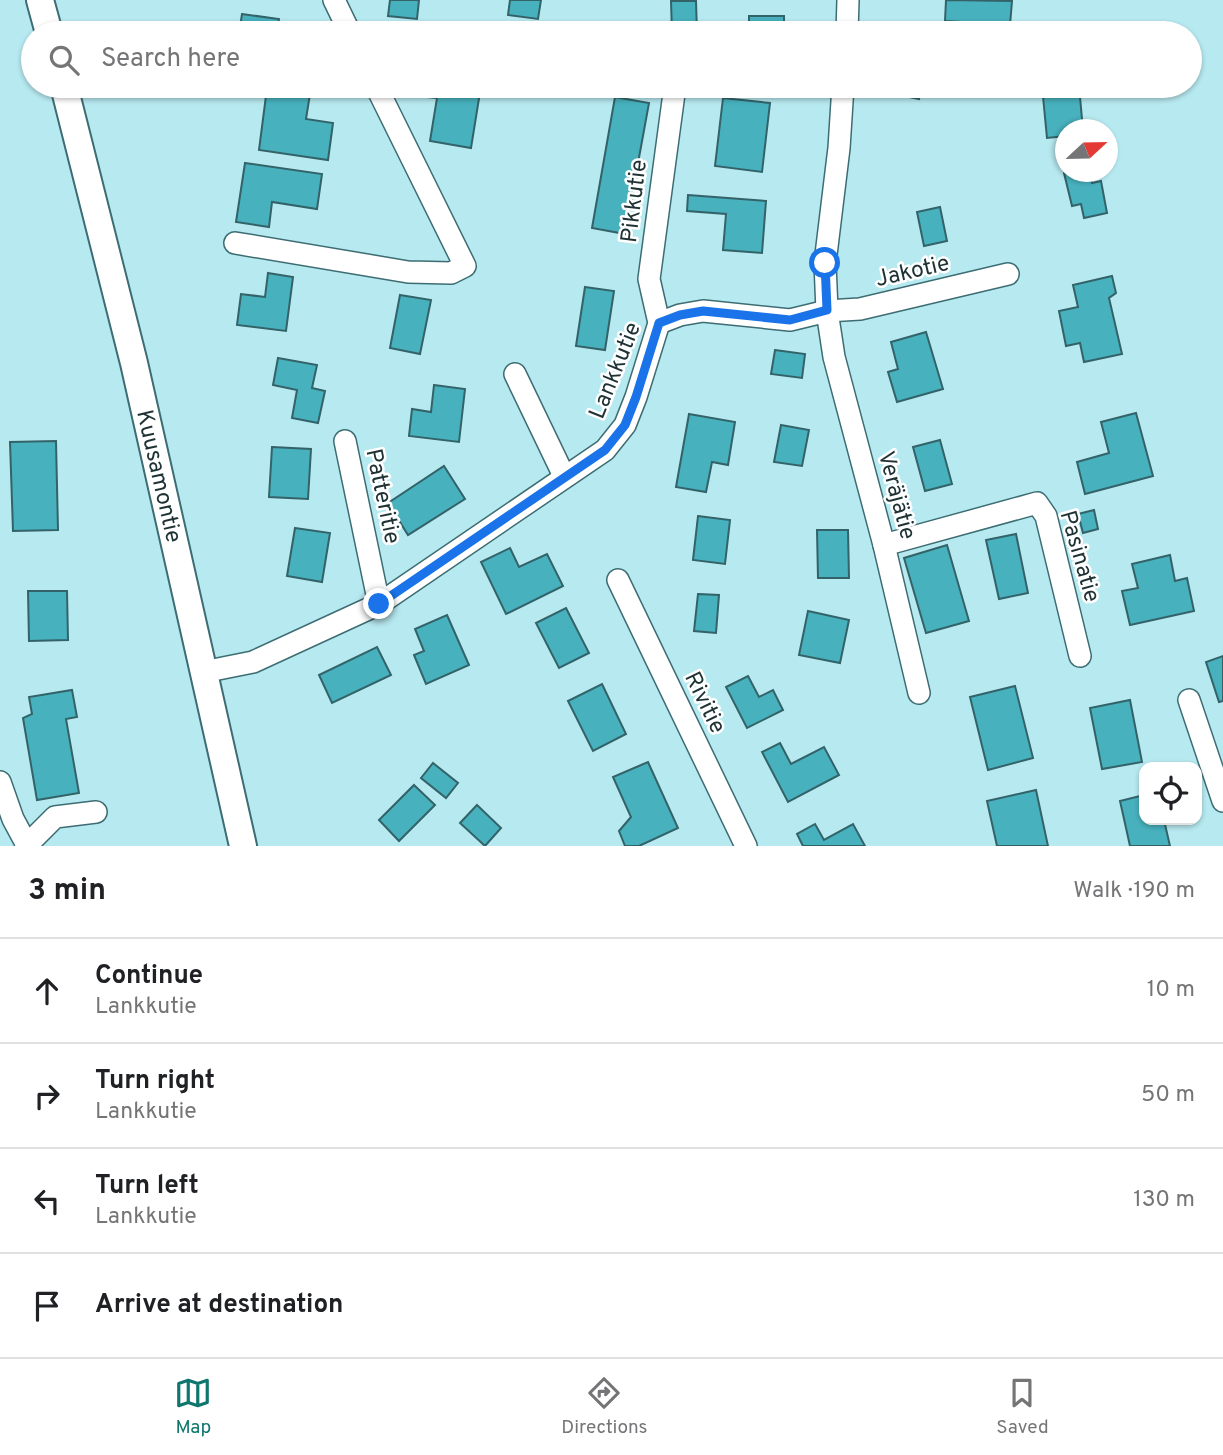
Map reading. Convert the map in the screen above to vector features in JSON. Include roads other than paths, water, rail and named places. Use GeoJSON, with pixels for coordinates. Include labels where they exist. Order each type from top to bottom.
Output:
{"type":"FeatureCollection","features":[{"type":"Feature","properties":{"kind":"main road"},"geometry":{"type":"LineString","coordinates":[[40,0],[46,21]]}},
{"type":"Feature","properties":{"kind":"main road"},"geometry":{"type":"LineString","coordinates":[[55,0],[58,21]]}},
{"type":"Feature","properties":{"kind":"main road","name":"Kuusamontie"},"geometry":{"type":"LineString","coordinates":[[68,98],[134,363],[243,846]]}},
{"type":"Feature","properties":{"kind":"street"},"geometry":{"type":"LineString","coordinates":[[334,0],[344,21]]}},
{"type":"Feature","properties":{"kind":"street"},"geometry":{"type":"LineString","coordinates":[[847,21],[848,0]]}},
{"type":"Feature","properties":{"kind":"street"},"geometry":{"type":"LineString","coordinates":[[235,243],[408,272],[451,273],[465,266],[382,98]]}},
{"type":"Feature","properties":{"kind":"street","name":"Pikkutie"},"geometry":{"type":"LineString","coordinates":[[659,323],[649,279],[673,98]]}},
{"type":"Feature","properties":{"kind":"street"},"geometry":{"type":"LineString","coordinates":[[827,310],[825,263],[842,98]]}},
{"type":"Feature","properties":{"kind":"street","name":"Jakotie"},"geometry":{"type":"LineString","coordinates":[[827,310],[860,309],[1008,274]]}},
{"type":"Feature","properties":{"kind":"street","name":"Lankkutie"},"geometry":{"type":"LineString","coordinates":[[204,672],[253,662],[379,604],[605,450],[625,425],[659,323],[680,315],[703,311],[790,320],[827,310]]}},
{"type":"Feature","properties":{"kind":"street","name":"Veräjätie"},"geometry":{"type":"LineString","coordinates":[[827,310],[835,357],[919,693]]}},
{"type":"Feature","properties":{"kind":"street"},"geometry":{"type":"LineString","coordinates":[[515,374],[564,477]]}},
{"type":"Feature","properties":{"kind":"street","name":"Patteritie"},"geometry":{"type":"LineString","coordinates":[[345,440],[379,604]]}},
{"type":"Feature","properties":{"kind":"street","name":"Pasinatie"},"geometry":{"type":"LineString","coordinates":[[884,545],[1037,503],[1046,516],[1080,656]]}},
{"type":"Feature","properties":{"kind":"street","name":"Rivitie"},"geometry":{"type":"LineString","coordinates":[[618,580],[746,846]]}},
{"type":"Feature","properties":{"kind":"street"},"geometry":{"type":"LineString","coordinates":[[1189,700],[1223,801]]}},
{"type":"Feature","properties":{"kind":"street"},"geometry":{"type":"LineString","coordinates":[[0,782],[13,819],[27,846],[55,817],[96,812]]}}]}
